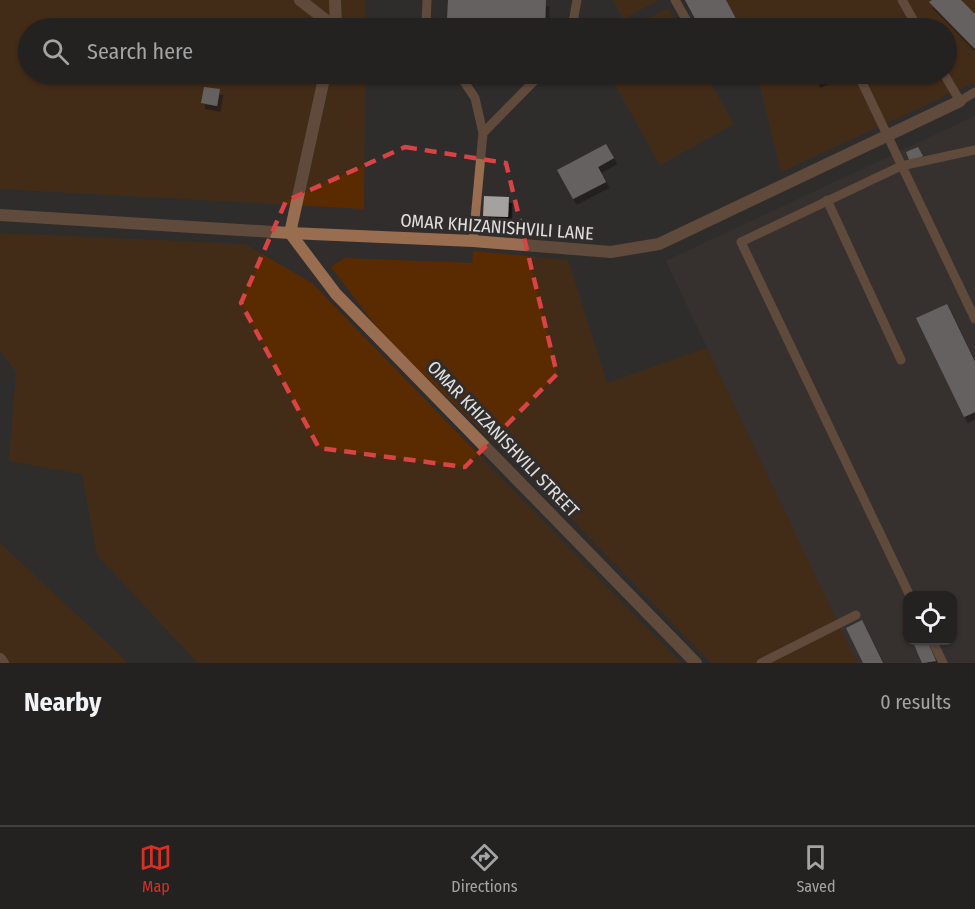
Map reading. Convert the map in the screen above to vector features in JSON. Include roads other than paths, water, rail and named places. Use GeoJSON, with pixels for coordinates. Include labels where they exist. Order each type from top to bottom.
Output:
{"type":"FeatureCollection","features":[{"type":"Feature","properties":{"kind":"street"},"geometry":{"type":"LineString","coordinates":[[300,0],[323,18]]}},
{"type":"Feature","properties":{"kind":"street"},"geometry":{"type":"LineString","coordinates":[[335,0],[336,18]]}},
{"type":"Feature","properties":{"kind":"street"},"geometry":{"type":"LineString","coordinates":[[290,233],[323,84]]}},
{"type":"Feature","properties":{"kind":"street","name":"OMAR KHIZANISHVILI LANE"},"geometry":{"type":"LineString","coordinates":[[0,215],[290,233],[473,241],[611,252],[659,244],[960,101]]}},
{"type":"Feature","properties":{"kind":"street","name":"OMAR KHIZANISHVILI STREET"},"geometry":{"type":"LineString","coordinates":[[290,233],[336,294],[696,663]]}},
{"type":"Feature","properties":{"kind":"street"},"geometry":{"type":"LineString","coordinates":[[0,660],[3,663]]}},
{"type":"Feature","properties":{"kind":"lane"},"geometry":{"type":"LineString","coordinates":[[426,18],[427,0]]}},
{"type":"Feature","properties":{"kind":"lane"},"geometry":{"type":"LineString","coordinates":[[574,18],[577,0]]}},
{"type":"Feature","properties":{"kind":"lane"},"geometry":{"type":"LineString","coordinates":[[675,0],[685,18]]}},
{"type":"Feature","properties":{"kind":"lane"},"geometry":{"type":"LineString","coordinates":[[902,0],[912,18]]}},
{"type":"Feature","properties":{"kind":"lane"},"geometry":{"type":"LineString","coordinates":[[466,84],[475,98],[483,133],[473,241]]}},
{"type":"Feature","properties":{"kind":"lane"},"geometry":{"type":"LineString","coordinates":[[483,133],[531,84]]}},
{"type":"Feature","properties":{"kind":"lane"},"geometry":{"type":"LineString","coordinates":[[863,84],[975,319]]}},
{"type":"Feature","properties":{"kind":"lane"},"geometry":{"type":"LineString","coordinates":[[950,84],[960,101],[975,92]]}},
{"type":"Feature","properties":{"kind":"lane"},"geometry":{"type":"LineString","coordinates":[[908,591],[741,242],[901,166],[975,150]]}},
{"type":"Feature","properties":{"kind":"lane"},"geometry":{"type":"LineString","coordinates":[[827,200],[901,360]]}},
{"type":"Feature","properties":{"kind":"lane"},"geometry":{"type":"LineString","coordinates":[[761,663],[856,615]]}},
{"type":"Feature","properties":{"kind":"lane"},"geometry":{"type":"LineString","coordinates":[[934,645],[943,663]]}}]}
